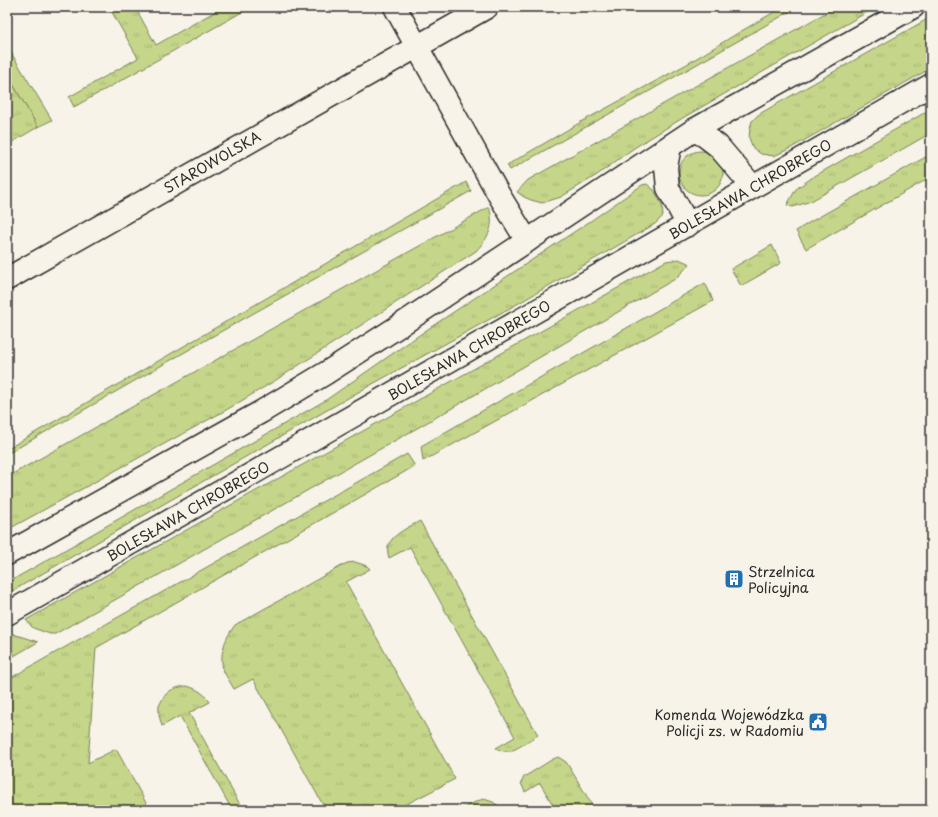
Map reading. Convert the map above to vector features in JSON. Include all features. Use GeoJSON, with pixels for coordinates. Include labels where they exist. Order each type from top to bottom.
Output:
{"type":"FeatureCollection","features":[{"type":"Feature","properties":{"kind":"street"},"geometry":{"type":"LineString","coordinates":[[395,7],[499,195],[527,241]]}},
{"type":"Feature","properties":{"kind":"street","name":"STAROWOLSKA"},"geometry":{"type":"LineString","coordinates":[[7,279],[487,7]]}},
{"type":"Feature","properties":{"kind":"street"},"geometry":{"type":"LineString","coordinates":[[7,554],[287,397],[396,328],[694,130],[913,7]]}},
{"type":"Feature","properties":{"kind":"street","name":"BOLESŁAWA CHROBREGO"},"geometry":{"type":"LineString","coordinates":[[7,614],[931,85]]}},
{"type":"Feature","properties":{"kind":"street"},"geometry":{"type":"LineString","coordinates":[[694,130],[706,136],[718,146],[753,187]]}},
{"type":"Feature","properties":{"kind":"street"},"geometry":{"type":"LineString","coordinates":[[670,146],[666,167],[668,188],[688,225]]}},
{"type":"Feature","properties":{"kind":"green space"},"geometry":{"type":"Polygon","coordinates":[[[109,7],[135,7],[156,45],[223,7],[251,7],[74,107],[69,97],[138,58],[109,7]]]}},
{"type":"Feature","properties":{"kind":"green space"},"geometry":{"type":"Polygon","coordinates":[[[783,7],[798,7],[510,170],[507,165],[581,122],[687,64],[783,7]]]}},
{"type":"Feature","properties":{"kind":"green space"},"geometry":{"type":"Polygon","coordinates":[[[836,7],[876,7],[686,116],[634,148],[597,175],[561,197],[542,203],[524,197],[517,192],[528,180],[836,7]]]}},
{"type":"Feature","properties":{"kind":"green space"},"geometry":{"type":"Polygon","coordinates":[[[931,17],[931,68],[791,148],[774,156],[761,154],[753,148],[749,138],[750,128],[752,121],[759,114],[931,17]]]}},
{"type":"Feature","properties":{"kind":"green space"},"geometry":{"type":"Polygon","coordinates":[[[7,46],[52,120],[38,127],[7,74],[7,46]]]}},
{"type":"Feature","properties":{"kind":"green space"},"geometry":{"type":"Polygon","coordinates":[[[7,74],[38,127],[7,145],[7,74]]]}},
{"type":"Feature","properties":{"kind":"green space"},"geometry":{"type":"Polygon","coordinates":[[[931,109],[931,133],[811,201],[793,207],[787,205],[796,189],[813,177],[931,109]]]}},
{"type":"Feature","properties":{"kind":"green space"},"geometry":{"type":"Polygon","coordinates":[[[697,151],[705,151],[717,157],[723,169],[723,177],[717,189],[705,195],[697,195],[685,189],[679,177],[679,169],[685,157],[697,151]]]}},
{"type":"Feature","properties":{"kind":"green space"},"geometry":{"type":"Polygon","coordinates":[[[931,154],[931,177],[806,249],[796,231],[931,154]]]}},
{"type":"Feature","properties":{"kind":"green space"},"geometry":{"type":"Polygon","coordinates":[[[466,182],[471,191],[7,454],[7,449],[466,182]]]}},
{"type":"Feature","properties":{"kind":"green space"},"geometry":{"type":"Polygon","coordinates":[[[647,184],[654,190],[662,205],[663,216],[655,224],[7,594],[7,583],[326,400],[425,331],[642,185],[647,184]]]}},
{"type":"Feature","properties":{"kind":"green space"},"geometry":{"type":"Polygon","coordinates":[[[489,207],[491,214],[490,231],[476,251],[276,380],[228,409],[7,530],[7,477],[489,207]]]}},
{"type":"Feature","properties":{"kind":"green space"},"geometry":{"type":"Polygon","coordinates":[[[772,245],[781,263],[741,286],[731,269],[772,245]]]}},
{"type":"Feature","properties":{"kind":"green space"},"geometry":{"type":"Polygon","coordinates":[[[679,259],[690,264],[675,279],[440,415],[55,634],[50,634],[33,628],[26,620],[666,261],[679,259]]]}},
{"type":"Feature","properties":{"kind":"green space"},"geometry":{"type":"Polygon","coordinates":[[[705,283],[713,301],[423,461],[421,446],[705,283]]]}},
{"type":"Feature","properties":{"kind":"green space"},"geometry":{"type":"Polygon","coordinates":[[[407,454],[415,466],[96,648],[88,763],[116,749],[150,810],[13,810],[7,800],[7,680],[407,454]]]}},
{"type":"Feature","properties":{"kind":"green space"},"geometry":{"type":"Polygon","coordinates":[[[420,521],[538,735],[520,747],[507,751],[496,748],[515,737],[410,547],[389,558],[388,546],[393,538],[420,521]]]}},
{"type":"Feature","properties":{"kind":"green space"},"geometry":{"type":"Polygon","coordinates":[[[355,562],[367,566],[370,569],[346,582],[455,779],[399,808],[400,810],[314,810],[323,805],[253,679],[234,689],[222,666],[222,654],[224,647],[228,636],[235,625],[347,563],[355,562]]]}},
{"type":"Feature","properties":{"kind":"green space"},"geometry":{"type":"Polygon","coordinates":[[[7,632],[38,642],[7,660],[7,632]]]}},
{"type":"Feature","properties":{"kind":"green space"},"geometry":{"type":"Polygon","coordinates":[[[187,686],[200,692],[210,702],[189,713],[243,810],[232,810],[180,716],[162,726],[159,716],[159,706],[164,697],[172,690],[187,686]]]}},
{"type":"Feature","properties":{"kind":"green space"},"geometry":{"type":"Polygon","coordinates":[[[558,757],[566,762],[595,810],[556,810],[540,783],[525,792],[521,783],[524,777],[558,757]]]}},
{"type":"Feature","properties":{"kind":"green space"},"geometry":{"type":"Polygon","coordinates":[[[484,799],[493,802],[500,807],[494,810],[460,810],[477,801],[484,799]]]}},
{"type":"Feature","properties":{"kind":"place","name":"Strzelnica Policyjna"},"geometry":{"type":"Point","coordinates":[734,579]}},
{"type":"Feature","properties":{"kind":"place","name":"Komenda Wojewódzka Policji zs. w Radomiu"},"geometry":{"type":"Point","coordinates":[818,722]}}]}
